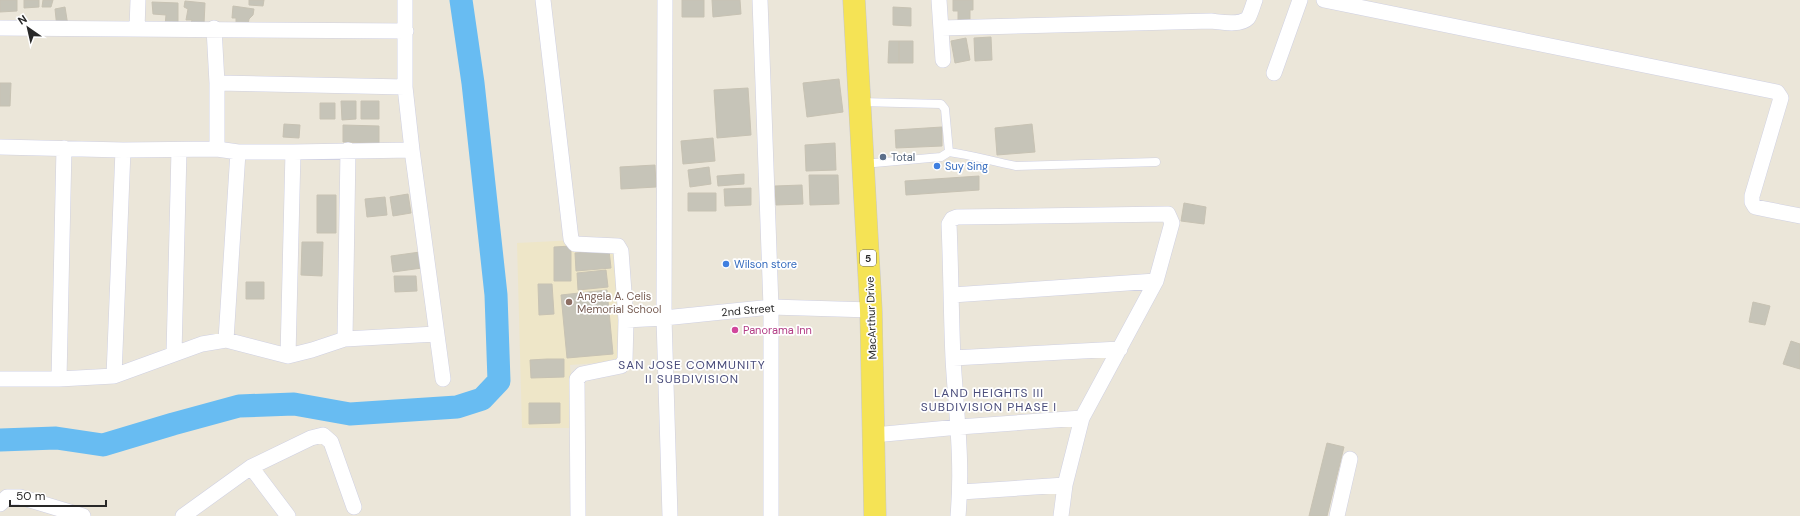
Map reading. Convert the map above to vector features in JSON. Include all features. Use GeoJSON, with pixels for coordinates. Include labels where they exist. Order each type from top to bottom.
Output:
{"type":"FeatureCollection","features":[{"type":"Feature","properties":{"kind":"main road","name":"MacArthur Drive"},"geometry":{"type":"LineString","coordinates":[[854,0],[871,310],[875,516]]}},
{"type":"Feature","properties":{"kind":"street"},"geometry":{"type":"LineString","coordinates":[[137,29],[138,0]]}},
{"type":"Feature","properties":{"kind":"street"},"geometry":{"type":"LineString","coordinates":[[405,0],[406,87],[412,150],[443,379]]}},
{"type":"Feature","properties":{"kind":"street"},"geometry":{"type":"LineString","coordinates":[[543,0],[571,240],[575,244],[618,246],[621,251],[626,320],[626,360],[624,364],[621,366],[582,374],[577,379],[578,516]]}},
{"type":"Feature","properties":{"kind":"street"},"geometry":{"type":"LineString","coordinates":[[665,0],[664,318],[670,516]]}},
{"type":"Feature","properties":{"kind":"street"},"geometry":{"type":"LineString","coordinates":[[760,0],[771,307],[771,516]]}},
{"type":"Feature","properties":{"kind":"street"},"geometry":{"type":"LineString","coordinates":[[939,0],[943,60]]}},
{"type":"Feature","properties":{"kind":"street"},"geometry":{"type":"LineString","coordinates":[[941,28],[1211,21],[1238,22],[1244,21],[1249,17],[1255,0]]}},
{"type":"Feature","properties":{"kind":"street"},"geometry":{"type":"LineString","coordinates":[[1274,73],[1300,0]]}},
{"type":"Feature","properties":{"kind":"street"},"geometry":{"type":"LineString","coordinates":[[1324,0],[1777,92],[1782,98],[1752,196],[1752,202],[1755,207],[1800,216]]}},
{"type":"Feature","properties":{"kind":"street"},"geometry":{"type":"LineString","coordinates":[[0,28],[214,28],[406,31]]}},
{"type":"Feature","properties":{"kind":"street"},"geometry":{"type":"LineString","coordinates":[[214,28],[217,83],[217,149]]}},
{"type":"Feature","properties":{"kind":"street"},"geometry":{"type":"LineString","coordinates":[[217,83],[406,87]]}},
{"type":"Feature","properties":{"kind":"street"},"geometry":{"type":"LineString","coordinates":[[0,147],[123,150],[217,149],[238,152],[412,150]]}},
{"type":"Feature","properties":{"kind":"street"},"geometry":{"type":"LineString","coordinates":[[59,379],[64,148]]}},
{"type":"Feature","properties":{"kind":"street"},"geometry":{"type":"LineString","coordinates":[[114,376],[123,150]]}},
{"type":"Feature","properties":{"kind":"street"},"geometry":{"type":"LineString","coordinates":[[174,354],[179,150]]}},
{"type":"Feature","properties":{"kind":"street"},"geometry":{"type":"LineString","coordinates":[[345,339],[348,150]]}},
{"type":"Feature","properties":{"kind":"street"},"geometry":{"type":"LineString","coordinates":[[226,340],[238,152]]}},
{"type":"Feature","properties":{"kind":"street"},"geometry":{"type":"LineString","coordinates":[[288,356],[294,152]]}},
{"type":"Feature","properties":{"kind":"street"},"geometry":{"type":"LineString","coordinates":[[958,516],[961,492],[959,427],[953,358],[949,224],[952,219],[957,217],[1168,214],[1172,223],[1156,281],[1082,418],[1064,485],[1061,516]]}},
{"type":"Feature","properties":{"kind":"street"},"geometry":{"type":"LineString","coordinates":[[952,295],[1156,281]]}},
{"type":"Feature","properties":{"kind":"street","name":"2nd Street"},"geometry":{"type":"LineString","coordinates":[[626,320],[664,318],[771,307],[871,310]]}},
{"type":"Feature","properties":{"kind":"street"},"geometry":{"type":"LineString","coordinates":[[0,379],[59,379],[114,376],[202,344],[226,340],[288,356],[345,339],[436,334]]}},
{"type":"Feature","properties":{"kind":"street"},"geometry":{"type":"LineString","coordinates":[[953,358],[1120,349]]}},
{"type":"Feature","properties":{"kind":"street"},"geometry":{"type":"LineString","coordinates":[[874,435],[1082,418]]}},
{"type":"Feature","properties":{"kind":"street"},"geometry":{"type":"LineString","coordinates":[[191,513],[251,467],[311,438],[323,435],[331,442],[354,507]]}},
{"type":"Feature","properties":{"kind":"street"},"geometry":{"type":"LineString","coordinates":[[1337,516],[1350,459]]}},
{"type":"Feature","properties":{"kind":"street"},"geometry":{"type":"LineString","coordinates":[[251,467],[288,516]]}},
{"type":"Feature","properties":{"kind":"street"},"geometry":{"type":"LineString","coordinates":[[961,492],[1064,485]]}},
{"type":"Feature","properties":{"kind":"street"},"geometry":{"type":"LineString","coordinates":[[0,504],[8,497],[20,497],[83,516]]}},
{"type":"Feature","properties":{"kind":"lane"},"geometry":{"type":"LineString","coordinates":[[859,102],[941,104],[945,109],[949,152]]}},
{"type":"Feature","properties":{"kind":"lane"},"geometry":{"type":"LineString","coordinates":[[863,164],[941,157],[949,152],[977,156],[995,163],[1016,166],[1156,162]]}},
{"type":"Feature","properties":{"kind":"shaded area","name":"Angela A. Celis Memorial School"},"geometry":{"type":"Polygon","coordinates":[[[616,238],[623,361],[570,365],[575,428],[522,428],[517,243],[616,238]]]}},
{"type":"Feature","properties":{"kind":"building"},"geometry":{"type":"Polygon","coordinates":[[[0,0],[17,0],[17,11],[0,12],[0,0]]]}},
{"type":"Feature","properties":{"kind":"building"},"geometry":{"type":"Polygon","coordinates":[[[24,0],[39,0],[39,7],[24,8],[24,0]]]}},
{"type":"Feature","properties":{"kind":"building"},"geometry":{"type":"Polygon","coordinates":[[[43,0],[53,0],[51,7],[42,7],[43,0]]]}},
{"type":"Feature","properties":{"kind":"building"},"geometry":{"type":"Polygon","coordinates":[[[249,0],[264,0],[263,6],[249,5],[249,0]]]}},
{"type":"Feature","properties":{"kind":"building"},"geometry":{"type":"Polygon","coordinates":[[[682,0],[704,0],[704,17],[682,17],[682,0]]]}},
{"type":"Feature","properties":{"kind":"building"},"geometry":{"type":"Polygon","coordinates":[[[712,0],[740,0],[741,14],[713,17],[712,0]]]}},
{"type":"Feature","properties":{"kind":"building"},"geometry":{"type":"Polygon","coordinates":[[[953,0],[973,0],[973,10],[970,10],[970,24],[958,24],[958,11],[953,11],[953,0]]]}},
{"type":"Feature","properties":{"kind":"building"},"geometry":{"type":"Polygon","coordinates":[[[185,1],[205,3],[204,24],[191,23],[192,20],[186,20],[188,9],[184,7],[185,1]]]}},
{"type":"Feature","properties":{"kind":"building"},"geometry":{"type":"Polygon","coordinates":[[[152,2],[178,3],[178,26],[165,26],[166,15],[153,14],[152,2]]]}},
{"type":"Feature","properties":{"kind":"building"},"geometry":{"type":"Polygon","coordinates":[[[233,6],[254,9],[248,25],[236,24],[236,18],[232,18],[233,6]]]}},
{"type":"Feature","properties":{"kind":"building"},"geometry":{"type":"Polygon","coordinates":[[[65,7],[68,26],[57,28],[55,9],[65,7]]]}},
{"type":"Feature","properties":{"kind":"building"},"geometry":{"type":"Polygon","coordinates":[[[893,7],[911,8],[911,26],[893,25],[893,7]]]}},
{"type":"Feature","properties":{"kind":"building"},"geometry":{"type":"Polygon","coordinates":[[[991,37],[992,60],[975,61],[974,38],[991,37]]]}},
{"type":"Feature","properties":{"kind":"building"},"geometry":{"type":"Polygon","coordinates":[[[966,38],[970,60],[955,63],[951,41],[966,38]]]}},
{"type":"Feature","properties":{"kind":"building"},"geometry":{"type":"Polygon","coordinates":[[[889,41],[899,41],[899,63],[888,63],[889,41]]]}},
{"type":"Feature","properties":{"kind":"building"},"geometry":{"type":"Polygon","coordinates":[[[899,41],[913,41],[913,63],[899,63],[899,41]]]}},
{"type":"Feature","properties":{"kind":"building"},"geometry":{"type":"Polygon","coordinates":[[[839,79],[843,112],[807,117],[803,83],[839,79]]]}},
{"type":"Feature","properties":{"kind":"building"},"geometry":{"type":"Polygon","coordinates":[[[0,83],[11,83],[10,106],[0,106],[0,83]]]}},
{"type":"Feature","properties":{"kind":"building"},"geometry":{"type":"Polygon","coordinates":[[[748,88],[751,135],[717,138],[714,90],[748,88]]]}},
{"type":"Feature","properties":{"kind":"building"},"geometry":{"type":"Polygon","coordinates":[[[341,101],[356,101],[356,119],[342,120],[341,101]]]}},
{"type":"Feature","properties":{"kind":"building"},"geometry":{"type":"Polygon","coordinates":[[[361,101],[379,101],[379,119],[361,119],[361,101]]]}},
{"type":"Feature","properties":{"kind":"building"},"geometry":{"type":"Polygon","coordinates":[[[320,103],[335,103],[335,119],[320,119],[320,103]]]}},
{"type":"Feature","properties":{"kind":"building"},"geometry":{"type":"Polygon","coordinates":[[[284,124],[300,125],[299,138],[283,137],[284,124]]]}},
{"type":"Feature","properties":{"kind":"building"},"geometry":{"type":"Polygon","coordinates":[[[1032,124],[1035,152],[997,155],[995,128],[1032,124]]]}},
{"type":"Feature","properties":{"kind":"building"},"geometry":{"type":"Polygon","coordinates":[[[343,125],[379,126],[379,143],[343,142],[343,125]]]}},
{"type":"Feature","properties":{"kind":"building"},"geometry":{"type":"Polygon","coordinates":[[[942,127],[942,146],[896,148],[895,130],[942,127]]]}},
{"type":"Feature","properties":{"kind":"building"},"geometry":{"type":"Polygon","coordinates":[[[713,138],[715,161],[683,164],[681,141],[713,138]]]}},
{"type":"Feature","properties":{"kind":"building"},"geometry":{"type":"Polygon","coordinates":[[[835,143],[836,170],[806,171],[805,145],[835,143]]]}},
{"type":"Feature","properties":{"kind":"building"},"geometry":{"type":"Polygon","coordinates":[[[655,165],[656,187],[621,189],[620,167],[655,165]]]}},
{"type":"Feature","properties":{"kind":"building"},"geometry":{"type":"Polygon","coordinates":[[[709,167],[711,184],[690,187],[688,170],[709,167]]]}},
{"type":"Feature","properties":{"kind":"building"},"geometry":{"type":"Polygon","coordinates":[[[744,174],[744,184],[718,186],[717,176],[744,174]]]}},
{"type":"Feature","properties":{"kind":"building"},"geometry":{"type":"Polygon","coordinates":[[[809,175],[838,175],[839,204],[810,205],[809,175]]]}},
{"type":"Feature","properties":{"kind":"building"},"geometry":{"type":"Polygon","coordinates":[[[979,176],[979,190],[906,195],[905,181],[979,176]]]}},
{"type":"Feature","properties":{"kind":"building"},"geometry":{"type":"Polygon","coordinates":[[[802,185],[803,204],[776,205],[775,186],[802,185]]]}},
{"type":"Feature","properties":{"kind":"building"},"geometry":{"type":"Polygon","coordinates":[[[751,188],[751,205],[725,206],[724,189],[751,188]]]}},
{"type":"Feature","properties":{"kind":"building"},"geometry":{"type":"Polygon","coordinates":[[[688,193],[716,193],[716,211],[688,211],[688,193]]]}},
{"type":"Feature","properties":{"kind":"building"},"geometry":{"type":"Polygon","coordinates":[[[408,194],[411,213],[393,216],[390,197],[408,194]]]}},
{"type":"Feature","properties":{"kind":"building"},"geometry":{"type":"Polygon","coordinates":[[[317,195],[336,195],[336,233],[317,233],[317,195]]]}},
{"type":"Feature","properties":{"kind":"building"},"geometry":{"type":"Polygon","coordinates":[[[385,197],[387,215],[367,217],[365,199],[385,197]]]}},
{"type":"Feature","properties":{"kind":"building"},"geometry":{"type":"Polygon","coordinates":[[[1184,203],[1206,207],[1204,224],[1181,221],[1184,203]]]}},
{"type":"Feature","properties":{"kind":"building"},"geometry":{"type":"Polygon","coordinates":[[[302,242],[323,242],[322,276],[301,275],[302,242]]]}},
{"type":"Feature","properties":{"kind":"building"},"geometry":{"type":"Polygon","coordinates":[[[571,246],[571,281],[554,281],[554,247],[571,246]]]}},
{"type":"Feature","properties":{"kind":"building"},"geometry":{"type":"Polygon","coordinates":[[[609,250],[611,268],[576,271],[575,253],[609,250]]]}},
{"type":"Feature","properties":{"kind":"building"},"geometry":{"type":"Polygon","coordinates":[[[420,252],[422,268],[393,272],[391,256],[420,252]]]}},
{"type":"Feature","properties":{"kind":"building"},"geometry":{"type":"Polygon","coordinates":[[[606,270],[608,287],[578,290],[577,273],[606,270]]]}},
{"type":"Feature","properties":{"kind":"building"},"geometry":{"type":"Polygon","coordinates":[[[394,276],[416,276],[417,291],[395,292],[394,276]]]}},
{"type":"Feature","properties":{"kind":"building"},"geometry":{"type":"Polygon","coordinates":[[[246,282],[264,282],[264,299],[246,299],[246,282]]]}},
{"type":"Feature","properties":{"kind":"building"},"geometry":{"type":"Polygon","coordinates":[[[538,284],[552,284],[554,314],[539,315],[538,284]]]}},
{"type":"Feature","properties":{"kind":"building"},"geometry":{"type":"Polygon","coordinates":[[[607,290],[613,354],[567,358],[561,295],[607,290]]]}},
{"type":"Feature","properties":{"kind":"building"},"geometry":{"type":"Polygon","coordinates":[[[1753,302],[1770,306],[1765,325],[1749,322],[1753,302]]]}},
{"type":"Feature","properties":{"kind":"building"},"geometry":{"type":"Polygon","coordinates":[[[1791,341],[1800,344],[1800,369],[1783,364],[1791,341]]]}},
{"type":"Feature","properties":{"kind":"building"},"geometry":{"type":"Polygon","coordinates":[[[564,359],[564,377],[531,378],[530,360],[564,359]]]}},
{"type":"Feature","properties":{"kind":"building"},"geometry":{"type":"Polygon","coordinates":[[[529,403],[560,403],[560,423],[529,424],[529,403]]]}},
{"type":"Feature","properties":{"kind":"building"},"geometry":{"type":"Polygon","coordinates":[[[1327,443],[1344,447],[1327,516],[1309,516],[1327,443]]]}},
{"type":"Feature","properties":{"kind":"waterway"},"geometry":{"type":"LineString","coordinates":[[0,440],[56,438],[103,445],[239,406],[294,404],[350,414],[457,407],[482,399],[499,381],[496,295],[473,83],[461,0]]}},
{"type":"Feature","properties":{"kind":"place","name":"Total"},"geometry":{"type":"Point","coordinates":[883,157]}},
{"type":"Feature","properties":{"kind":"place","name":"Suy Sing"},"geometry":{"type":"Point","coordinates":[937,166]}},
{"type":"Feature","properties":{"kind":"place","name":"Wilson store"},"geometry":{"type":"Point","coordinates":[726,264]}},
{"type":"Feature","properties":{"kind":"place","name":"Angela A. Celis Memorial School"},"geometry":{"type":"Point","coordinates":[569,302]}},
{"type":"Feature","properties":{"kind":"place","name":"Panorama Inn"},"geometry":{"type":"Point","coordinates":[735,330]}},
{"type":"Feature","properties":{"kind":"district","name":"SAN JOSE COMMUNITY II SUBDIVISION"},"geometry":{"type":"Point","coordinates":[692,372]}},
{"type":"Feature","properties":{"kind":"district","name":"LAND HEIGHTS III SUBDIVISION PHASE I"},"geometry":{"type":"Point","coordinates":[989,400]}}]}
